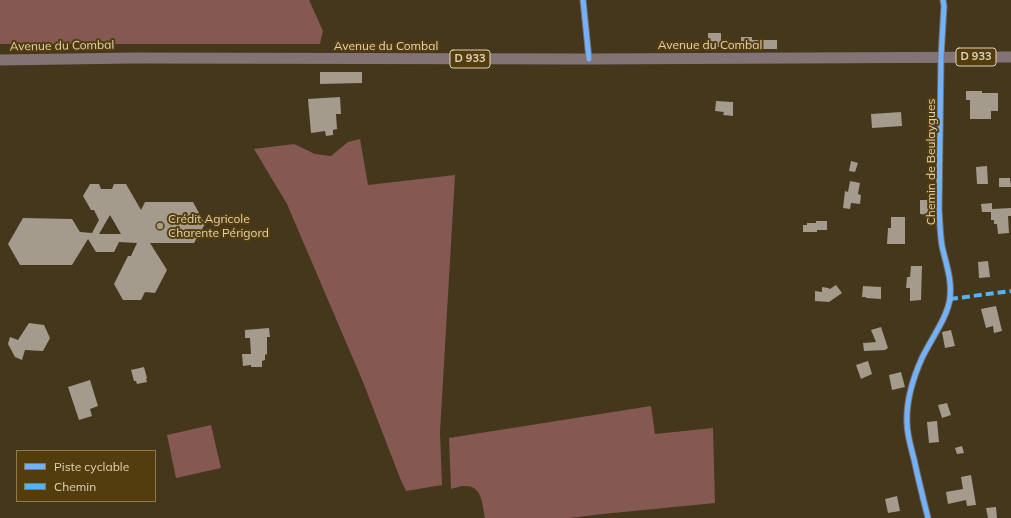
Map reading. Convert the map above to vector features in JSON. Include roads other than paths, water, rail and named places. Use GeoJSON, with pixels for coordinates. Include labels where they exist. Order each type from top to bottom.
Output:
{"type":"FeatureCollection","features":[{"type":"Feature","properties":{"kind":"main road","name":"Avenue du Combal"},"geometry":{"type":"LineString","coordinates":[[0,60],[132,58],[589,59],[941,57]]}},
{"type":"Feature","properties":{"kind":"main road","name":"D 933"},"geometry":{"type":"LineString","coordinates":[[941,57],[1011,57]]}},
{"type":"Feature","properties":{"kind":"street"},"geometry":{"type":"LineString","coordinates":[[583,0],[589,59]]}},
{"type":"Feature","properties":{"kind":"street","name":"Chemin de Beulaygues"},"geometry":{"type":"LineString","coordinates":[[928,518],[906,424],[908,398],[911,385],[922,358],[945,315],[950,299],[951,282],[942,246],[940,231],[941,57],[944,6],[943,0]]}},
{"type":"Feature","properties":{"kind":"place","name":"Crédit Agricole Charente Périgord"},"geometry":{"type":"Point","coordinates":[160,226]}}]}
